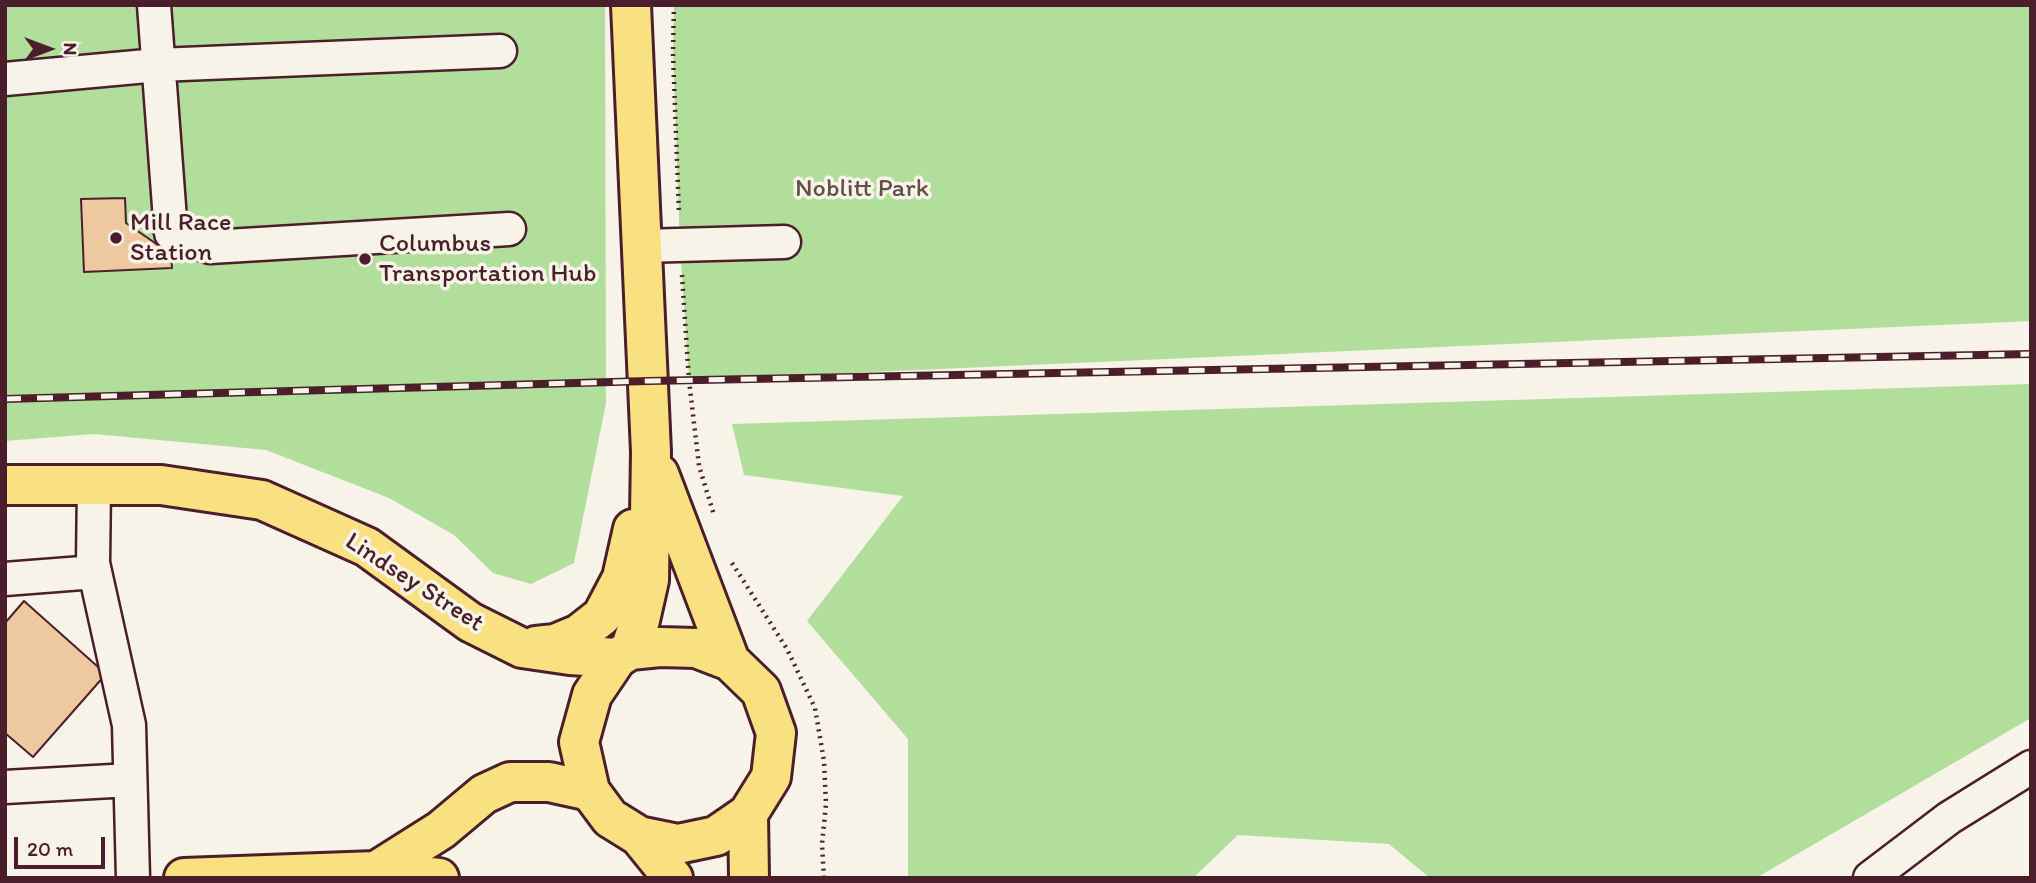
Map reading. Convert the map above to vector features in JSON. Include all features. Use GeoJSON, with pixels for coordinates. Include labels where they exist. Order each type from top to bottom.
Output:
{"type":"FeatureCollection","features":[{"type":"Feature","properties":{"kind":"main road"},"geometry":{"type":"LineString","coordinates":[[631,5],[652,452],[649,580],[640,620],[623,654],[592,695],[579,742],[590,791],[610,818],[639,836],[673,878]]}},
{"type":"Feature","properties":{"kind":"main road"},"geometry":{"type":"LineString","coordinates":[[522,648],[555,644],[579,634],[602,616],[622,578],[652,452]]}},
{"type":"Feature","properties":{"kind":"main road"},"geometry":{"type":"LineString","coordinates":[[652,452],[730,661]]}},
{"type":"Feature","properties":{"kind":"main road","name":"Lindsey Street"},"geometry":{"type":"LineString","coordinates":[[5,485],[161,485],[262,500],[367,547],[470,622],[522,648],[570,655],[623,654]]}},
{"type":"Feature","properties":{"kind":"main road"},"geometry":{"type":"LineString","coordinates":[[623,654],[660,647],[696,648],[730,661],[761,691],[776,733],[771,777],[748,814],[716,836],[690,842],[678,844],[639,836]]}},
{"type":"Feature","properties":{"kind":"main road"},"geometry":{"type":"LineString","coordinates":[[376,871],[441,830],[484,794],[510,782],[549,782],[590,791]]}},
{"type":"Feature","properties":{"kind":"main road"},"geometry":{"type":"LineString","coordinates":[[748,814],[749,878]]}},
{"type":"Feature","properties":{"kind":"main road"},"geometry":{"type":"LineString","coordinates":[[184,878],[376,871],[439,878]]}},
{"type":"Feature","properties":{"kind":"lane"},"geometry":{"type":"LineString","coordinates":[[154,5],[171,233],[211,247],[509,229]]}},
{"type":"Feature","properties":{"kind":"lane"},"geometry":{"type":"LineString","coordinates":[[5,79],[158,65],[500,51]]}},
{"type":"Feature","properties":{"kind":"lane"},"geometry":{"type":"LineString","coordinates":[[642,246],[784,242]]}},
{"type":"Feature","properties":{"kind":"lane"},"geometry":{"type":"LineString","coordinates":[[94,485],[93,564],[128,725],[133,878]]}},
{"type":"Feature","properties":{"kind":"lane"},"geometry":{"type":"LineString","coordinates":[[5,579],[95,572]]}},
{"type":"Feature","properties":{"kind":"lane"},"geometry":{"type":"LineString","coordinates":[[1870,878],[1949,818],[2031,767]]}},
{"type":"Feature","properties":{"kind":"lane"},"geometry":{"type":"LineString","coordinates":[[5,787],[130,780]]}},
{"type":"Feature","properties":{"kind":"path"},"geometry":{"type":"LineString","coordinates":[[674,5],[673,54],[680,246],[689,380],[699,466],[715,516]]}},
{"type":"Feature","properties":{"kind":"path"},"geometry":{"type":"LineString","coordinates":[[726,553],[787,649],[815,708],[824,761],[824,878]]}},
{"type":"Feature","properties":{"kind":"green space"},"geometry":{"type":"Polygon","coordinates":[[[5,5],[605,5],[606,403],[574,563],[531,584],[493,573],[454,535],[389,498],[266,450],[94,434],[5,441],[5,5]]]}},
{"type":"Feature","properties":{"kind":"green space","name":"Noblitt Park"},"geometry":{"type":"Polygon","coordinates":[[[674,5],[2031,5],[2031,321],[689,380],[680,246],[673,54],[674,5]]]}},
{"type":"Feature","properties":{"kind":"green space"},"geometry":{"type":"Polygon","coordinates":[[[2031,384],[2031,718],[1756,878],[1430,878],[1389,844],[1238,835],[1193,878],[908,878],[908,739],[807,621],[903,496],[744,475],[732,424],[2031,384]]]}},
{"type":"Feature","properties":{"kind":"building","name":"Mill Race Station"},"geometry":{"type":"Polygon","coordinates":[[[125,198],[126,223],[171,254],[172,268],[84,272],[81,199],[125,198]]]}},
{"type":"Feature","properties":{"kind":"building"},"geometry":{"type":"Polygon","coordinates":[[[24,601],[106,674],[33,757],[5,733],[5,623],[24,601]]]}},
{"type":"Feature","properties":{"kind":"railway"},"geometry":{"type":"LineString","coordinates":[[5,399],[648,381],[2031,354]]}},
{"type":"Feature","properties":{"kind":"place","name":"Mill Race Station"},"geometry":{"type":"Point","coordinates":[116,238]}},
{"type":"Feature","properties":{"kind":"place","name":"Columbus Transportation Hub"},"geometry":{"type":"Point","coordinates":[365,259]}}]}
